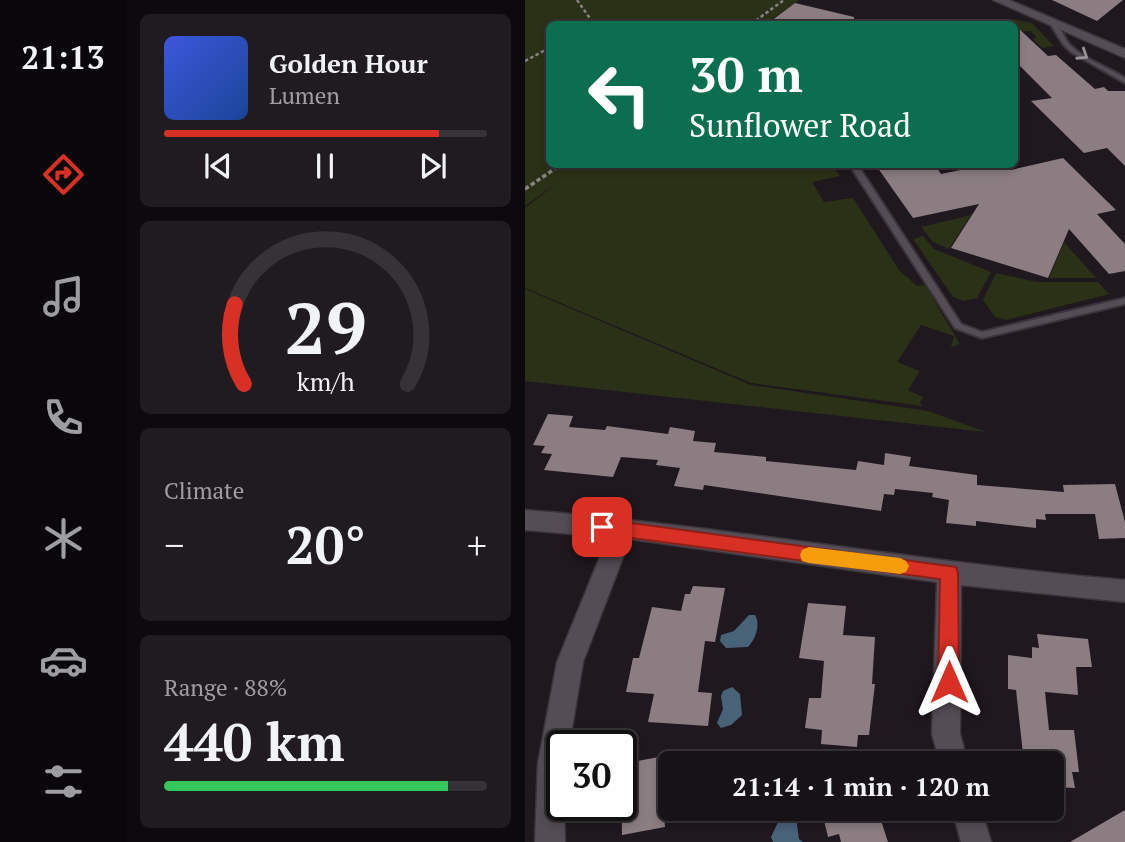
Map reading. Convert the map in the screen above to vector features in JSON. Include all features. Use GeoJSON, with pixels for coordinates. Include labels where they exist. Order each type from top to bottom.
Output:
{"type":"FeatureCollection","features":[{"type":"Feature","properties":{"kind":"street"},"geometry":{"type":"LineString","coordinates":[[999,0],[1125,54]]}},
{"type":"Feature","properties":{"kind":"street"},"geometry":{"type":"LineString","coordinates":[[525,520],[623,528],[1009,581],[1125,591]]}},
{"type":"Feature","properties":{"kind":"street"},"geometry":{"type":"LineString","coordinates":[[549,842],[552,763],[570,662],[623,528]]}},
{"type":"Feature","properties":{"kind":"street"},"geometry":{"type":"LineString","coordinates":[[949,573],[946,734],[951,751]]}},
{"type":"Feature","properties":{"kind":"street"},"geometry":{"type":"LineString","coordinates":[[970,821],[975,842]]}},
{"type":"Feature","properties":{"kind":"lane"},"geometry":{"type":"LineString","coordinates":[[1050,20],[1060,29],[1066,43],[1084,58],[1125,81]]}},
{"type":"Feature","properties":{"kind":"lane"},"geometry":{"type":"LineString","coordinates":[[856,168],[958,326],[982,335],[1125,301]]}},
{"type":"Feature","properties":{"kind":"path"},"geometry":{"type":"LineString","coordinates":[[577,0],[592,21]]}},
{"type":"Feature","properties":{"kind":"path"},"geometry":{"type":"LineString","coordinates":[[755,21],[784,0]]}},
{"type":"Feature","properties":{"kind":"path"},"geometry":{"type":"LineString","coordinates":[[525,61],[546,50]]}},
{"type":"Feature","properties":{"kind":"path"},"geometry":{"type":"LineString","coordinates":[[525,190],[556,168]]}},
{"type":"Feature","properties":{"kind":"green space"},"geometry":{"type":"Polygon","coordinates":[[[525,0],[799,0],[769,21],[546,21],[546,168],[834,168],[840,176],[812,182],[824,202],[853,198],[899,270],[917,286],[925,285],[960,344],[951,347],[954,336],[921,325],[897,362],[920,371],[908,390],[923,397],[920,402],[922,406],[751,383],[525,288],[525,208],[560,181],[525,206],[525,0]]]}},
{"type":"Feature","properties":{"kind":"green space"},"geometry":{"type":"Polygon","coordinates":[[[1012,19],[1032,23],[1054,46],[1042,48],[1033,39],[1037,37],[1030,31],[1018,32],[1018,21],[1005,21],[1012,19]]]}},
{"type":"Feature","properties":{"kind":"green space"},"geometry":{"type":"Polygon","coordinates":[[[971,215],[949,249],[933,242],[921,227],[971,215]]]}},
{"type":"Feature","properties":{"kind":"green space"},"geometry":{"type":"Polygon","coordinates":[[[923,236],[934,249],[991,272],[977,298],[964,301],[953,297],[913,239],[923,236]]]}},
{"type":"Feature","properties":{"kind":"green space"},"geometry":{"type":"Polygon","coordinates":[[[1064,242],[1096,278],[1049,278],[1064,242]]]}},
{"type":"Feature","properties":{"kind":"green space"},"geometry":{"type":"Polygon","coordinates":[[[996,273],[1037,282],[1098,282],[1109,294],[1006,320],[995,317],[983,300],[996,273]]]}},
{"type":"Feature","properties":{"kind":"green space"},"geometry":{"type":"Polygon","coordinates":[[[525,289],[751,385],[928,411],[986,432],[525,381],[525,289]]]}},
{"type":"Feature","properties":{"kind":"water"},"geometry":{"type":"Polygon","coordinates":[[[749,615],[755,615],[757,623],[751,644],[748,647],[726,648],[720,641],[721,635],[734,631],[749,615]]]}},
{"type":"Feature","properties":{"kind":"water"},"geometry":{"type":"Polygon","coordinates":[[[732,687],[740,694],[742,715],[731,725],[721,728],[717,723],[723,709],[721,696],[723,691],[732,687]]]}},
{"type":"Feature","properties":{"kind":"water"},"geometry":{"type":"Polygon","coordinates":[[[779,821],[796,821],[799,839],[803,842],[773,842],[771,837],[779,821]]]}},
{"type":"Feature","properties":{"kind":"building"},"geometry":{"type":"Polygon","coordinates":[[[1052,0],[1123,0],[1097,21],[1052,0]]]}},
{"type":"Feature","properties":{"kind":"building"},"geometry":{"type":"Polygon","coordinates":[[[795,3],[854,17],[854,21],[771,21],[795,3]]]}},
{"type":"Feature","properties":{"kind":"building"},"geometry":{"type":"Polygon","coordinates":[[[1018,28],[1048,56],[1056,55],[1095,89],[1104,87],[1108,91],[1125,91],[1125,166],[1107,148],[1084,153],[1031,101],[1052,98],[1018,64],[1018,28]]]}},
{"type":"Feature","properties":{"kind":"building"},"geometry":{"type":"Polygon","coordinates":[[[1063,158],[1116,210],[1097,214],[1125,244],[1125,271],[1109,274],[1069,229],[1048,278],[951,248],[979,204],[913,218],[878,168],[937,168],[941,174],[970,168],[1011,170],[1063,158]]]}},
{"type":"Feature","properties":{"kind":"building"},"geometry":{"type":"Polygon","coordinates":[[[548,414],[573,416],[569,427],[605,430],[607,426],[668,434],[670,427],[695,431],[693,441],[716,443],[714,452],[766,457],[766,461],[856,470],[858,461],[884,465],[885,453],[911,457],[909,466],[977,475],[977,485],[1064,492],[1063,485],[1115,484],[1125,522],[1125,538],[1099,539],[1095,514],[1045,514],[1046,520],[1036,519],[1036,528],[976,521],[976,526],[946,523],[949,500],[932,497],[933,493],[895,489],[894,495],[884,494],[881,511],[704,485],[703,490],[674,486],[680,468],[656,465],[658,460],[621,457],[613,477],[544,470],[552,454],[541,453],[545,446],[533,445],[548,414]]]}},
{"type":"Feature","properties":{"kind":"building"},"geometry":{"type":"Polygon","coordinates":[[[693,586],[725,588],[715,642],[705,641],[698,692],[712,693],[708,726],[648,722],[654,694],[626,692],[633,658],[639,658],[652,607],[681,611],[685,594],[690,594],[693,586]]]}},
{"type":"Feature","properties":{"kind":"building"},"geometry":{"type":"Polygon","coordinates":[[[808,603],[846,606],[843,635],[875,637],[872,684],[875,684],[869,735],[858,735],[857,747],[821,744],[822,730],[805,728],[809,698],[821,698],[824,661],[799,658],[808,603]]]}},
{"type":"Feature","properties":{"kind":"building"},"geometry":{"type":"Polygon","coordinates":[[[1037,634],[1088,639],[1092,667],[1076,667],[1078,695],[1045,692],[1049,730],[1074,730],[1079,772],[1072,772],[1075,788],[1064,788],[1064,751],[1023,751],[1016,690],[1008,689],[1008,655],[1032,658],[1032,647],[1039,648],[1037,634]]]}},
{"type":"Feature","properties":{"kind":"building"},"geometry":{"type":"Polygon","coordinates":[[[658,757],[658,821],[664,821],[665,827],[622,835],[622,821],[637,821],[637,761],[658,757]]]}},
{"type":"Feature","properties":{"kind":"building"},"geometry":{"type":"Polygon","coordinates":[[[1125,810],[1125,842],[1070,842],[1125,810]]]}},
{"type":"Feature","properties":{"kind":"building"},"geometry":{"type":"Polygon","coordinates":[[[824,821],[881,821],[888,842],[841,842],[839,834],[828,837],[824,821]]]}},
{"type":"Feature","properties":{"kind":"slow traffic"},"geometry":{"type":"LineString","coordinates":[[809,555],[900,566]]}},
{"type":"Feature","properties":{"kind":"route"},"geometry":{"type":"LineString","coordinates":[[602,527],[949,573],[949,682]]}}]}
